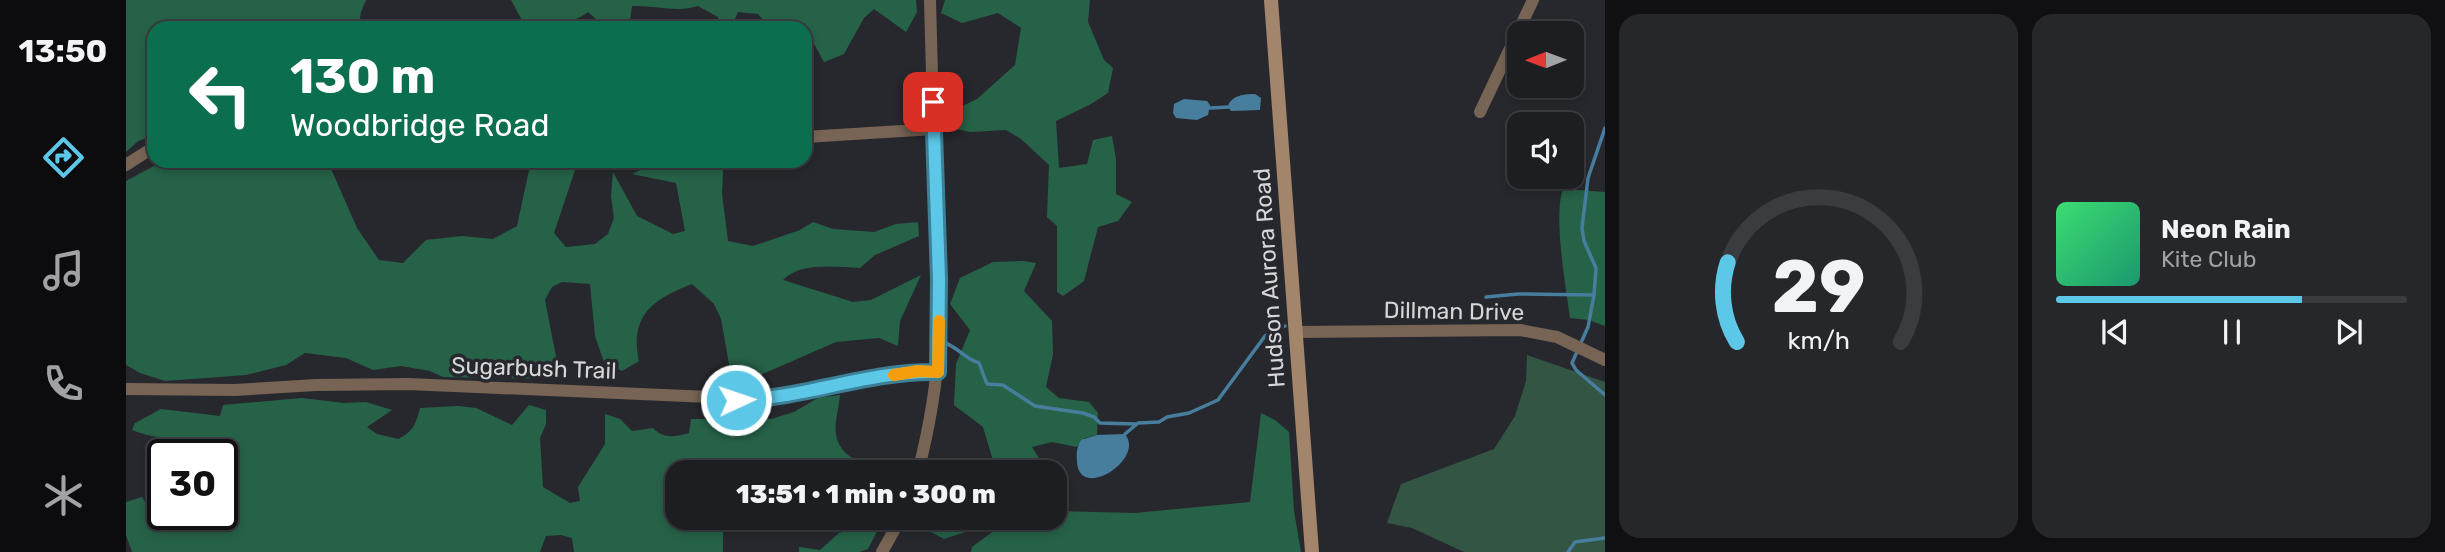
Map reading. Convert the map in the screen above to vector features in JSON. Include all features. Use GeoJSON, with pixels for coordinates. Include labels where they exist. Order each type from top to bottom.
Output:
{"type":"FeatureCollection","features":[{"type":"Feature","properties":{"kind":"street"},"geometry":{"type":"LineString","coordinates":[[921,460],[938,372],[939,279],[930,0]]}},
{"type":"Feature","properties":{"kind":"street","name":"Hudson Aurora Road"},"geometry":{"type":"LineString","coordinates":[[1271,0],[1312,552]]}},
{"type":"Feature","properties":{"kind":"street"},"geometry":{"type":"LineString","coordinates":[[1480,111],[1533,0]]}},
{"type":"Feature","properties":{"kind":"street"},"geometry":{"type":"LineString","coordinates":[[812,137],[934,129]]}},
{"type":"Feature","properties":{"kind":"street"},"geometry":{"type":"LineString","coordinates":[[126,165],[147,152]]}},
{"type":"Feature","properties":{"kind":"street","name":"Dillman Drive"},"geometry":{"type":"LineString","coordinates":[[1296,332],[1520,330],[1557,337],[1605,359]]}},
{"type":"Feature","properties":{"kind":"street","name":"Sugarbush Trail"},"geometry":{"type":"LineString","coordinates":[[126,389],[235,390],[318,385],[408,384],[756,399],[793,395],[889,375],[918,371],[938,372]]}},
{"type":"Feature","properties":{"kind":"street"},"geometry":{"type":"LineString","coordinates":[[882,552],[894,530]]}},
{"type":"Feature","properties":{"kind":"green space"},"geometry":{"type":"Polygon","coordinates":[[[126,0],[366,0],[360,21],[147,21],[147,138],[138,141],[126,152],[126,0]]]}},
{"type":"Feature","properties":{"kind":"green space"},"geometry":{"type":"Polygon","coordinates":[[[511,0],[916,0],[917,12],[906,32],[874,9],[864,18],[844,54],[824,62],[812,40],[812,21],[764,21],[758,14],[738,12],[734,21],[718,21],[718,17],[698,6],[682,9],[632,6],[630,21],[598,21],[588,12],[570,21],[522,21],[511,0]]]}},
{"type":"Feature","properties":{"kind":"green space"},"geometry":{"type":"Polygon","coordinates":[[[945,0],[1090,0],[1088,22],[1104,60],[1113,68],[1108,93],[1056,121],[1059,168],[1087,164],[1093,140],[1112,136],[1116,159],[1116,194],[1132,202],[1118,221],[1098,227],[1084,281],[1063,296],[1057,292],[1057,226],[1047,217],[1049,165],[1021,139],[1006,130],[970,132],[956,129],[950,112],[977,99],[1015,65],[1021,28],[998,13],[962,23],[941,13],[945,0]]]}},
{"type":"Feature","properties":{"kind":"green space"},"geometry":{"type":"Polygon","coordinates":[[[150,168],[330,168],[357,228],[379,260],[403,263],[426,240],[462,236],[493,239],[517,226],[529,168],[576,168],[554,233],[566,247],[595,244],[608,234],[614,218],[611,196],[613,172],[637,216],[673,234],[685,231],[676,183],[632,174],[644,168],[722,168],[728,241],[753,246],[800,230],[813,222],[833,229],[874,232],[896,224],[918,222],[919,236],[875,255],[860,268],[809,268],[790,274],[783,280],[853,302],[871,300],[921,275],[900,321],[898,346],[879,338],[836,342],[760,375],[731,375],[721,319],[714,304],[692,284],[666,296],[647,311],[638,332],[639,361],[622,371],[604,362],[595,336],[590,284],[562,282],[552,287],[545,300],[558,367],[554,379],[443,377],[430,371],[401,366],[373,370],[346,358],[305,353],[286,365],[246,375],[165,381],[126,365],[126,181],[150,168]]]}},
{"type":"Feature","properties":{"kind":"green space"},"geometry":{"type":"Polygon","coordinates":[[[1563,189],[1605,192],[1605,326],[1589,320],[1570,318],[1563,271],[1560,201],[1563,189]]]}},
{"type":"Feature","properties":{"kind":"green space"},"geometry":{"type":"Polygon","coordinates":[[[993,262],[1036,263],[1024,291],[1052,321],[1053,354],[1046,387],[1059,398],[1089,402],[1098,413],[1097,435],[1085,438],[1077,447],[1052,442],[1032,447],[1040,460],[993,460],[983,427],[954,405],[956,364],[970,330],[950,304],[960,278],[993,262]]]}},
{"type":"Feature","properties":{"kind":"green space"},"geometry":{"type":"Polygon","coordinates":[[[1527,355],[1605,382],[1605,552],[1464,552],[1412,528],[1387,523],[1401,484],[1494,449],[1515,416],[1526,381],[1527,355]]]}},
{"type":"Feature","properties":{"kind":"green space"},"geometry":{"type":"Polygon","coordinates":[[[840,395],[836,435],[845,453],[858,460],[665,460],[665,530],[723,530],[723,552],[574,552],[572,538],[561,535],[546,536],[540,552],[132,552],[126,535],[126,502],[142,497],[147,505],[147,530],[238,530],[238,439],[162,438],[132,430],[135,423],[161,409],[220,416],[223,405],[302,398],[344,403],[366,402],[392,410],[367,427],[377,434],[398,439],[413,427],[420,408],[476,408],[512,425],[529,405],[546,410],[546,424],[540,438],[543,487],[570,503],[580,501],[578,487],[605,444],[605,414],[620,419],[632,431],[653,428],[661,434],[674,436],[689,433],[691,419],[771,419],[794,412],[818,398],[840,395]]]}},
{"type":"Feature","properties":{"kind":"green space"},"geometry":{"type":"Polygon","coordinates":[[[1261,413],[1289,432],[1294,511],[1301,552],[971,552],[972,547],[995,530],[1067,530],[1067,511],[1135,513],[1250,502],[1261,413]]]}},
{"type":"Feature","properties":{"kind":"green space"},"geometry":{"type":"Polygon","coordinates":[[[849,530],[878,530],[868,549],[859,552],[799,552],[799,547],[820,550],[839,533],[849,530]]]}},
{"type":"Feature","properties":{"kind":"green space"},"geometry":{"type":"Polygon","coordinates":[[[927,530],[972,530],[944,539],[927,530]]]}},
{"type":"Feature","properties":{"kind":"water"},"geometry":{"type":"Polygon","coordinates":[[[1255,94],[1261,98],[1260,110],[1231,111],[1228,106],[1236,97],[1255,94]]]}},
{"type":"Feature","properties":{"kind":"water"},"geometry":{"type":"Polygon","coordinates":[[[1184,99],[1207,101],[1210,105],[1208,115],[1197,120],[1176,118],[1173,113],[1174,104],[1184,99]]]}},
{"type":"Feature","properties":{"kind":"water"},"geometry":{"type":"Polygon","coordinates":[[[1125,434],[1129,444],[1127,455],[1119,465],[1098,477],[1088,478],[1080,473],[1077,455],[1081,440],[1097,435],[1125,434]]]}},
{"type":"Feature","properties":{"kind":"waterway"},"geometry":{"type":"LineString","coordinates":[[1210,108],[1229,107]]}},
{"type":"Feature","properties":{"kind":"waterway"},"geometry":{"type":"LineString","coordinates":[[1605,128],[1588,178],[1582,228],[1584,241],[1596,268],[1594,295],[1588,327],[1572,363],[1576,370],[1605,395]]}},
{"type":"Feature","properties":{"kind":"waterway"},"geometry":{"type":"LineString","coordinates":[[1486,297],[1518,294],[1594,295]]}},
{"type":"Feature","properties":{"kind":"waterway"},"geometry":{"type":"LineString","coordinates":[[1125,434],[1138,423],[1159,422],[1218,400],[1265,336],[1285,326]]}},
{"type":"Feature","properties":{"kind":"waterway"},"geometry":{"type":"LineString","coordinates":[[945,343],[979,363],[987,384],[1003,385],[1035,406],[1083,413],[1094,417],[1100,423],[1135,424]]}},
{"type":"Feature","properties":{"kind":"waterway"},"geometry":{"type":"LineString","coordinates":[[1568,552],[1575,542],[1605,538]]}},
{"type":"Feature","properties":{"kind":"slow traffic"},"geometry":{"type":"LineString","coordinates":[[894,375],[918,371],[938,372],[939,321]]}},
{"type":"Feature","properties":{"kind":"route"},"geometry":{"type":"LineString","coordinates":[[736,400],[793,395],[889,375],[918,371],[938,372],[939,279],[933,102]]}}]}
